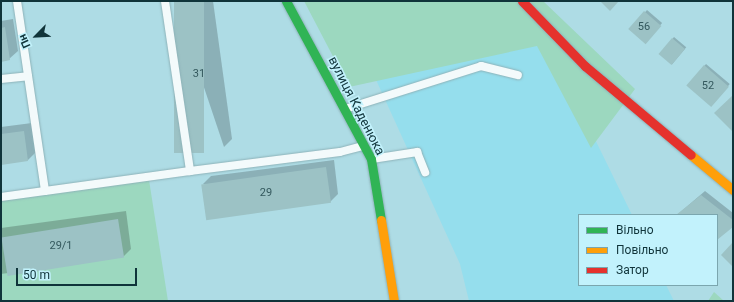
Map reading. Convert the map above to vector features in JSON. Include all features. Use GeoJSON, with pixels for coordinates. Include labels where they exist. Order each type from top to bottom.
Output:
{"type":"FeatureCollection","features":[{"type":"Feature","properties":{"kind":"street","name":"вулиця Каденюка"},"geometry":{"type":"LineString","coordinates":[[286,1],[372,160],[394,301]]}},
{"type":"Feature","properties":{"kind":"street"},"geometry":{"type":"LineString","coordinates":[[522,1],[585,66],[733,190]]}},
{"type":"Feature","properties":{"kind":"lane"},"geometry":{"type":"LineString","coordinates":[[16,1],[45,191]]}},
{"type":"Feature","properties":{"kind":"lane"},"geometry":{"type":"LineString","coordinates":[[165,1],[190,171]]}},
{"type":"Feature","properties":{"kind":"lane"},"geometry":{"type":"LineString","coordinates":[[345,110],[481,66],[518,75]]}},
{"type":"Feature","properties":{"kind":"lane"},"geometry":{"type":"LineString","coordinates":[[1,79],[28,76]]}},
{"type":"Feature","properties":{"kind":"lane"},"geometry":{"type":"LineString","coordinates":[[1,197],[340,152],[364,146]]}},
{"type":"Feature","properties":{"kind":"lane"},"geometry":{"type":"LineString","coordinates":[[372,160],[417,152],[425,172]]}},
{"type":"Feature","properties":{"kind":"shaded area"},"geometry":{"type":"Polygon","coordinates":[[[546,39],[632,214],[578,214],[578,286],[666,286],[674,301],[469,301],[460,264],[372,71],[546,39]]]}},
{"type":"Feature","properties":{"kind":"green space"},"geometry":{"type":"Polygon","coordinates":[[[304,1],[543,1],[635,89],[591,148],[537,46],[349,87],[304,1]]]}},
{"type":"Feature","properties":{"kind":"green space"},"geometry":{"type":"Polygon","coordinates":[[[149,180],[168,301],[1,301],[1,199],[149,180]]]}},
{"type":"Feature","properties":{"kind":"green space"},"geometry":{"type":"Polygon","coordinates":[[[714,292],[724,301],[708,301],[714,292]]]}},
{"type":"Feature","properties":{"kind":"building"},"geometry":{"type":"Polygon","coordinates":[[[174,1],[204,1],[204,153],[174,153],[174,1]]]}},
{"type":"Feature","properties":{"kind":"building"},"geometry":{"type":"Polygon","coordinates":[[[600,1],[619,1],[610,11],[600,1]]]}},
{"type":"Feature","properties":{"kind":"building"},"geometry":{"type":"Polygon","coordinates":[[[644,11],[661,26],[646,44],[628,29],[644,11]]]}},
{"type":"Feature","properties":{"kind":"building"},"geometry":{"type":"Polygon","coordinates":[[[5,27],[10,60],[1,62],[1,28],[5,27]]]}},
{"type":"Feature","properties":{"kind":"building"},"geometry":{"type":"Polygon","coordinates":[[[672,38],[685,49],[672,65],[659,54],[672,38]]]}},
{"type":"Feature","properties":{"kind":"building"},"geometry":{"type":"Polygon","coordinates":[[[704,65],[729,87],[711,107],[686,85],[704,65]]]}},
{"type":"Feature","properties":{"kind":"building"},"geometry":{"type":"Polygon","coordinates":[[[733,95],[733,132],[714,113],[733,95]]]}},
{"type":"Feature","properties":{"kind":"building"},"geometry":{"type":"Polygon","coordinates":[[[24,131],[28,161],[1,165],[1,134],[24,131]]]}},
{"type":"Feature","properties":{"kind":"building"},"geometry":{"type":"Polygon","coordinates":[[[326,167],[331,203],[206,220],[201,185],[326,167]]]}},
{"type":"Feature","properties":{"kind":"building"},"geometry":{"type":"Polygon","coordinates":[[[701,195],[733,220],[733,227],[718,239],[718,214],[677,214],[701,195]]]}},
{"type":"Feature","properties":{"kind":"building"},"geometry":{"type":"Polygon","coordinates":[[[118,219],[124,258],[8,276],[1,237],[118,219]]]}},
{"type":"Feature","properties":{"kind":"building"},"geometry":{"type":"Polygon","coordinates":[[[733,242],[733,267],[721,255],[733,242]]]}},
{"type":"Feature","properties":{"kind":"traffic: fast"},"geometry":{"type":"LineString","coordinates":[[286,1],[371,159],[381,220]]}},
{"type":"Feature","properties":{"kind":"traffic: slow"},"geometry":{"type":"LineString","coordinates":[[691,155],[733,190]]}},
{"type":"Feature","properties":{"kind":"traffic: slow"},"geometry":{"type":"LineString","coordinates":[[381,220],[394,301]]}},
{"type":"Feature","properties":{"kind":"traffic: jam"},"geometry":{"type":"LineString","coordinates":[[522,1],[585,66],[691,155]]}}]}
